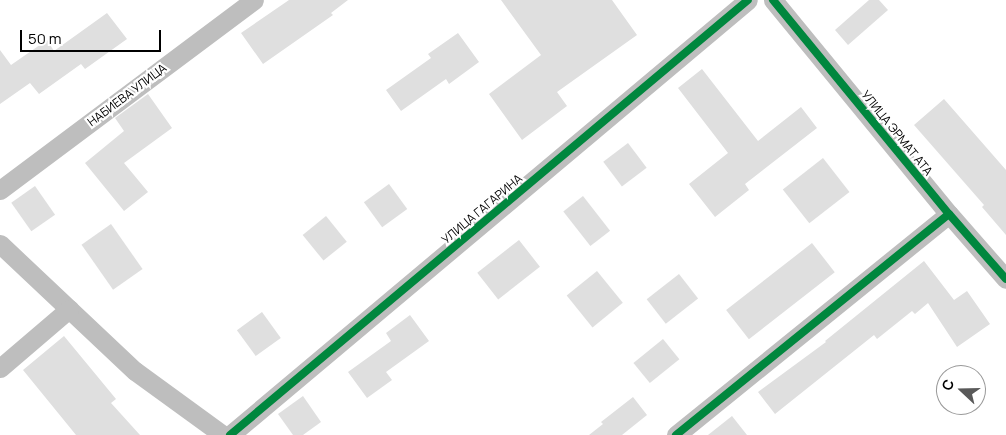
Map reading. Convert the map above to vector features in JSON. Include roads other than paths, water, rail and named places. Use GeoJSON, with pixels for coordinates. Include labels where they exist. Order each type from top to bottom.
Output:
{"type":"FeatureCollection","features":[{"type":"Feature","properties":{"kind":"street","name":"НАБИЕВА УЛИЦА"},"geometry":{"type":"LineString","coordinates":[[0,190],[254,0]]}},
{"type":"Feature","properties":{"kind":"street","name":"УЛИЦА ГАГАРИНА"},"geometry":{"type":"LineString","coordinates":[[230,435],[748,0]]}},
{"type":"Feature","properties":{"kind":"street","name":"УЛИЦА ЭРМАТ АТА"},"geometry":{"type":"LineString","coordinates":[[773,0],[949,214],[1006,279]]}},
{"type":"Feature","properties":{"kind":"street"},"geometry":{"type":"LineString","coordinates":[[676,435],[949,214]]}},
{"type":"Feature","properties":{"kind":"street"},"geometry":{"type":"LineString","coordinates":[[0,244],[135,371],[223,435]]}},
{"type":"Feature","properties":{"kind":"street"},"geometry":{"type":"LineString","coordinates":[[0,368],[68,309]]}}]}
